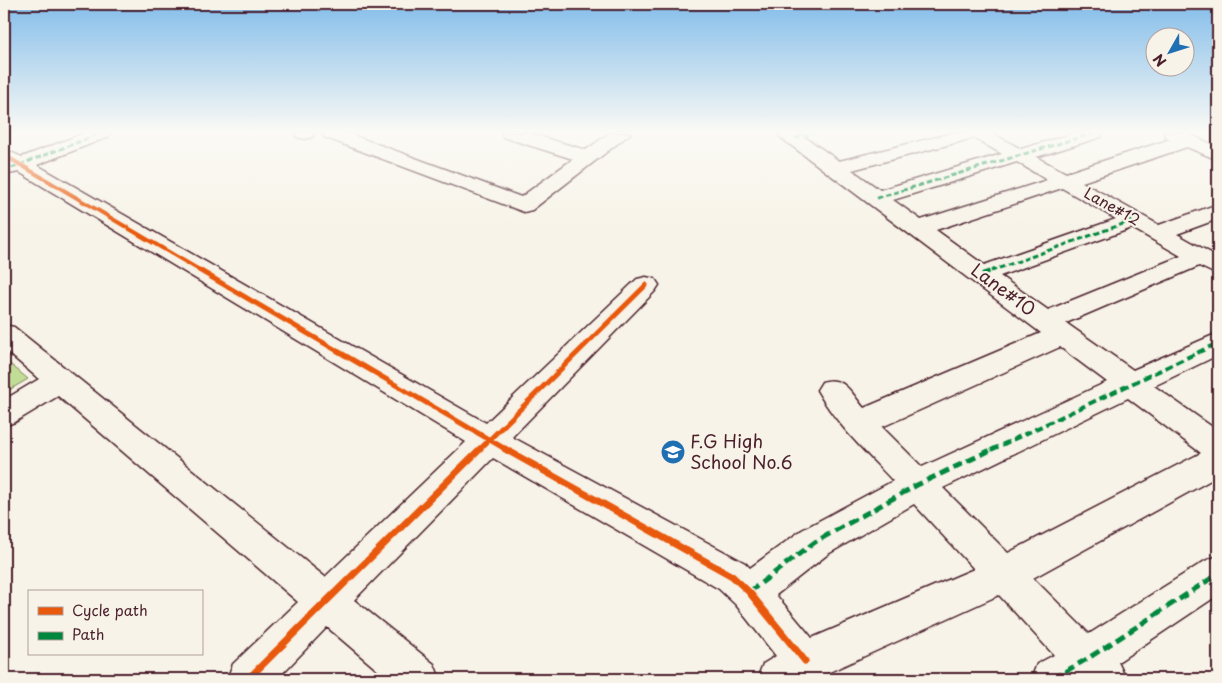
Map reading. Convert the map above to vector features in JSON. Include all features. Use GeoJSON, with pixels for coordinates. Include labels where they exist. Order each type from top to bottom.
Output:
{"type":"FeatureCollection","features":[{"type":"Feature","properties":{"kind":"street"},"geometry":{"type":"LineString","coordinates":[[11,165],[489,440],[732,576],[749,592],[791,670],[1005,574],[1218,460]]}},
{"type":"Feature","properties":{"kind":"street"},"geometry":{"type":"LineString","coordinates":[[418,165],[524,205],[578,165]]}},
{"type":"Feature","properties":{"kind":"street","name":"Lane#10"},"geometry":{"type":"LineString","coordinates":[[834,165],[1218,448]]}},
{"type":"Feature","properties":{"kind":"street"},"geometry":{"type":"LineString","coordinates":[[837,168],[849,165]]}},
{"type":"Feature","properties":{"kind":"street"},"geometry":{"type":"LineString","coordinates":[[877,198],[990,165]]}},
{"type":"Feature","properties":{"kind":"street","name":"Lane#12"},"geometry":{"type":"LineString","coordinates":[[1036,165],[1209,262]]}},
{"type":"Feature","properties":{"kind":"street"},"geometry":{"type":"LineString","coordinates":[[919,228],[1065,181],[1106,165]]}},
{"type":"Feature","properties":{"kind":"street"},"geometry":{"type":"LineString","coordinates":[[1158,233],[1218,211]]}},
{"type":"Feature","properties":{"kind":"street"},"geometry":{"type":"LineString","coordinates":[[982,274],[1134,220]]}},
{"type":"Feature","properties":{"kind":"street"},"geometry":{"type":"LineString","coordinates":[[859,424],[1055,328],[1209,262]]}},
{"type":"Feature","properties":{"kind":"street"},"geometry":{"type":"LineString","coordinates":[[248,679],[646,285]]}},
{"type":"Feature","properties":{"kind":"street"},"geometry":{"type":"LineString","coordinates":[[4,334],[419,679]]}},
{"type":"Feature","properties":{"kind":"street"},"geometry":{"type":"LineString","coordinates":[[749,592],[815,542],[916,485],[1218,343]]}},
{"type":"Feature","properties":{"kind":"street"},"geometry":{"type":"LineString","coordinates":[[4,414],[60,381]]}},
{"type":"Feature","properties":{"kind":"street"},"geometry":{"type":"LineString","coordinates":[[832,390],[859,424],[916,485],[1096,669]]}},
{"type":"Feature","properties":{"kind":"street"},"geometry":{"type":"LineString","coordinates":[[1052,679],[1096,669],[1218,574]]}},
{"type":"Feature","properties":{"kind":"green space"},"geometry":{"type":"Polygon","coordinates":[[[4,359],[28,379],[4,393],[4,359]]]}},
{"type":"Feature","properties":{"kind":"marked path"},"geometry":{"type":"LineString","coordinates":[[4,171],[20,165]]}},
{"type":"Feature","properties":{"kind":"marked path"},"geometry":{"type":"LineString","coordinates":[[877,198],[988,165]]}},
{"type":"Feature","properties":{"kind":"marked path"},"geometry":{"type":"LineString","coordinates":[[982,274],[1134,220]]}},
{"type":"Feature","properties":{"kind":"marked path"},"geometry":{"type":"LineString","coordinates":[[749,592],[815,542],[917,485],[1218,343]]}},
{"type":"Feature","properties":{"kind":"marked path"},"geometry":{"type":"LineString","coordinates":[[1052,679],[1087,659],[1218,574]]}},
{"type":"Feature","properties":{"kind":"cycle path"},"geometry":{"type":"LineString","coordinates":[[21,165],[489,440],[732,576],[749,592],[805,661]]}},
{"type":"Feature","properties":{"kind":"cycle path"},"geometry":{"type":"LineString","coordinates":[[248,679],[646,285]]}},
{"type":"Feature","properties":{"kind":"place","name":"F.G High School No.6"},"geometry":{"type":"Point","coordinates":[673,452]}}]}
